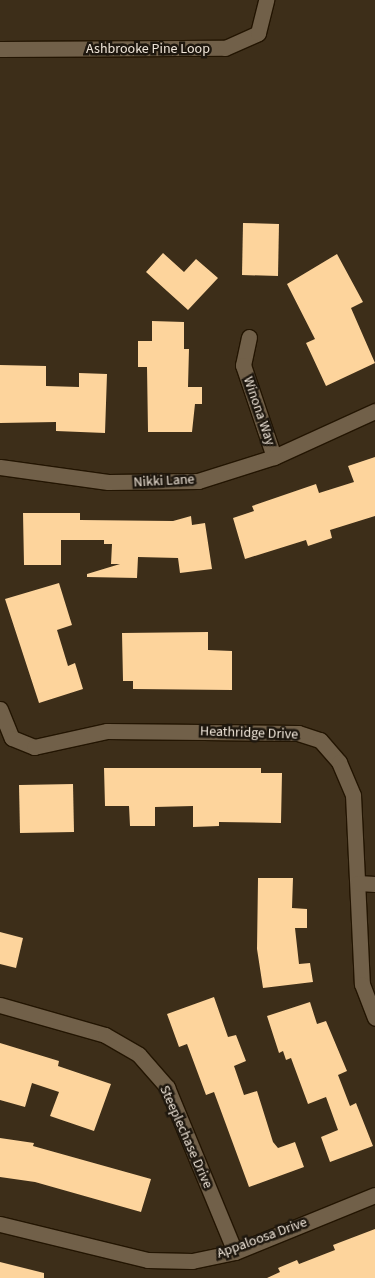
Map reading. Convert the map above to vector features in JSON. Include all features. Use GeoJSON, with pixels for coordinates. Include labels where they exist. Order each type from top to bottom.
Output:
{"type":"FeatureCollection","features":[{"type":"Feature","properties":{"kind":"street","name":"Ashbrooke Pine Loop"},"geometry":{"type":"LineString","coordinates":[[0,49],[225,48],[258,33],[266,0]]}},
{"type":"Feature","properties":{"kind":"street","name":"Winona Way"},"geometry":{"type":"LineString","coordinates":[[249,337],[243,365],[274,457]]}},
{"type":"Feature","properties":{"kind":"street","name":"Nikki Lane"},"geometry":{"type":"LineString","coordinates":[[0,467],[108,482],[158,484],[198,481],[274,457],[375,410]]}},
{"type":"Feature","properties":{"kind":"street","name":"Heathridge Drive"},"geometry":{"type":"LineString","coordinates":[[0,709],[12,738],[34,747],[107,731],[298,733],[320,740],[339,762],[353,795],[362,984],[375,1018]]}},
{"type":"Feature","properties":{"kind":"street"},"geometry":{"type":"LineString","coordinates":[[358,884],[375,884]]}},
{"type":"Feature","properties":{"kind":"street","name":"Steeplechase Drive"},"geometry":{"type":"LineString","coordinates":[[0,1005],[105,1035],[139,1055],[167,1087],[235,1252]]}},
{"type":"Feature","properties":{"kind":"street","name":"Appaloosa Drive"},"geometry":{"type":"LineString","coordinates":[[0,1224],[148,1260],[192,1261],[235,1252],[375,1196]]}},
{"type":"Feature","properties":{"kind":"building"},"geometry":{"type":"Polygon","coordinates":[[[243,223],[279,224],[278,276],[242,275],[243,223]]]}},
{"type":"Feature","properties":{"kind":"building"},"geometry":{"type":"Polygon","coordinates":[[[163,253],[184,272],[196,259],[218,278],[188,310],[146,272],[163,253]]]}},
{"type":"Feature","properties":{"kind":"building"},"geometry":{"type":"Polygon","coordinates":[[[337,254],[363,302],[351,308],[375,363],[326,386],[306,343],[315,339],[287,284],[337,254]]]}},
{"type":"Feature","properties":{"kind":"building"},"geometry":{"type":"Polygon","coordinates":[[[152,321],[184,322],[184,349],[189,349],[188,387],[202,387],[202,404],[195,404],[192,432],[148,432],[147,367],[138,367],[138,341],[152,341],[152,321]]]}},
{"type":"Feature","properties":{"kind":"building"},"geometry":{"type":"Polygon","coordinates":[[[0,365],[46,366],[46,386],[79,387],[79,373],[107,374],[105,433],[56,431],[56,422],[0,423],[0,365]]]}},
{"type":"Feature","properties":{"kind":"building"},"geometry":{"type":"Polygon","coordinates":[[[375,457],[375,516],[330,530],[332,538],[308,546],[306,540],[245,559],[233,518],[254,511],[252,506],[316,484],[319,493],[354,482],[348,466],[375,457]]]}},
{"type":"Feature","properties":{"kind":"building"},"geometry":{"type":"Polygon","coordinates":[[[23,513],[80,513],[80,520],[173,521],[191,516],[192,525],[205,523],[212,569],[180,573],[178,558],[138,557],[137,578],[87,577],[87,574],[120,564],[111,564],[112,544],[104,544],[104,540],[61,540],[61,565],[24,565],[23,513]]]}},
{"type":"Feature","properties":{"kind":"building"},"geometry":{"type":"Polygon","coordinates":[[[59,583],[72,625],[57,630],[68,666],[75,663],[83,689],[39,703],[5,599],[59,583]]]}},
{"type":"Feature","properties":{"kind":"building"},"geometry":{"type":"Polygon","coordinates":[[[208,632],[208,650],[232,651],[232,690],[133,689],[133,681],[123,681],[122,633],[208,632]]]}},
{"type":"Feature","properties":{"kind":"building"},"geometry":{"type":"Polygon","coordinates":[[[104,768],[261,768],[261,773],[282,773],[281,823],[219,822],[219,826],[193,827],[193,806],[155,807],[155,826],[130,826],[129,806],[105,806],[104,768]]]}},
{"type":"Feature","properties":{"kind":"building"},"geometry":{"type":"Polygon","coordinates":[[[73,784],[74,832],[20,833],[19,785],[73,784]]]}},
{"type":"Feature","properties":{"kind":"building"},"geometry":{"type":"Polygon","coordinates":[[[258,878],[293,878],[292,908],[307,909],[307,928],[295,928],[299,964],[310,963],[313,982],[263,988],[257,949],[258,878]]]}},
{"type":"Feature","properties":{"kind":"building"},"geometry":{"type":"Polygon","coordinates":[[[0,932],[23,938],[16,968],[0,964],[0,932]]]}},
{"type":"Feature","properties":{"kind":"building"},"geometry":{"type":"Polygon","coordinates":[[[214,997],[228,1037],[236,1035],[246,1061],[234,1066],[244,1095],[257,1091],[273,1142],[278,1148],[295,1142],[304,1167],[249,1187],[214,1092],[206,1095],[187,1044],[179,1047],[167,1014],[214,997]]]}},
{"type":"Feature","properties":{"kind":"building"},"geometry":{"type":"Polygon","coordinates":[[[310,1002],[317,1024],[326,1021],[347,1071],[338,1075],[350,1106],[356,1103],[373,1146],[330,1162],[321,1137],[338,1130],[326,1097],[308,1104],[291,1058],[286,1060],[283,1051],[279,1053],[267,1016],[310,1002]]]}},
{"type":"Feature","properties":{"kind":"building"},"geometry":{"type":"Polygon","coordinates":[[[0,1043],[59,1061],[58,1066],[111,1084],[94,1131],[50,1116],[59,1092],[32,1083],[25,1107],[0,1100],[0,1043]]]}},
{"type":"Feature","properties":{"kind":"building"},"geometry":{"type":"Polygon","coordinates":[[[0,1138],[34,1143],[33,1146],[151,1179],[141,1212],[35,1182],[0,1177],[0,1138]]]}},
{"type":"Feature","properties":{"kind":"building"},"geometry":{"type":"Polygon","coordinates":[[[375,1229],[375,1278],[267,1278],[280,1272],[278,1268],[297,1260],[299,1264],[335,1250],[333,1245],[375,1229]]]}},
{"type":"Feature","properties":{"kind":"building"},"geometry":{"type":"Polygon","coordinates":[[[0,1262],[44,1273],[44,1278],[0,1278],[0,1262]]]}}]}
